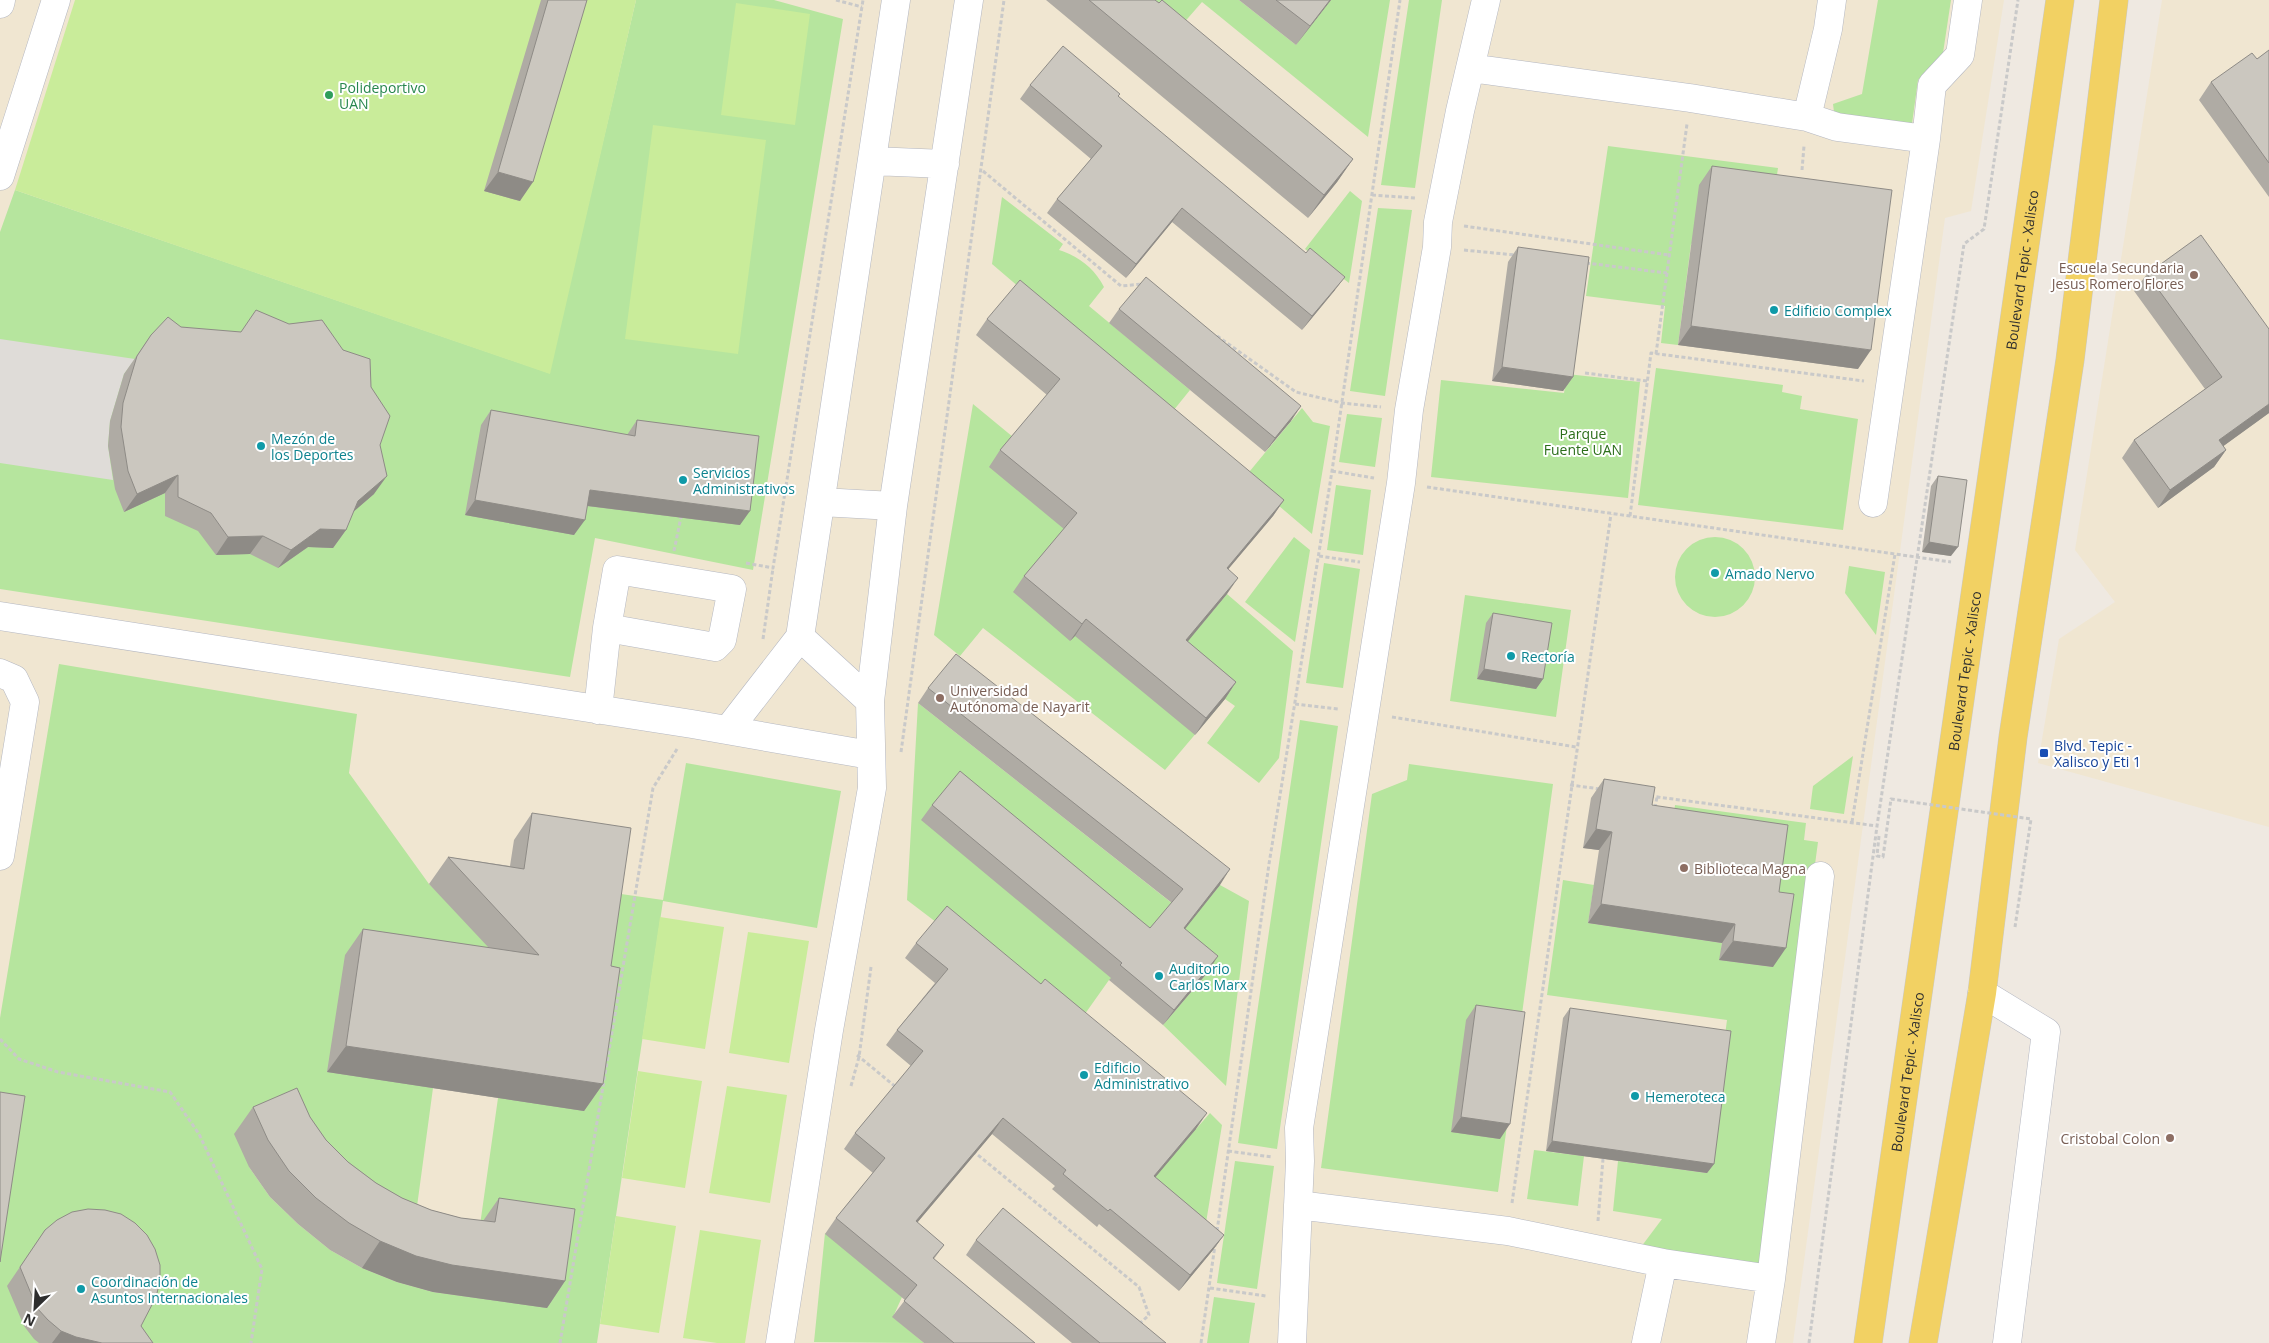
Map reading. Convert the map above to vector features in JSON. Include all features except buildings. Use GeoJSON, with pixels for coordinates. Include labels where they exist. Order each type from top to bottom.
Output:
{"type":"FeatureCollection","features":[{"type":"Feature","properties":{"kind":"main road","name":"Boulevard Tepic - Xalisco"},"geometry":{"type":"LineString","coordinates":[[1868,1343],[2060,0]]}},
{"type":"Feature","properties":{"kind":"main road"},"geometry":{"type":"LineString","coordinates":[[1924,1343],[1982,993],[2013,737],[2070,360],[2114,0]]}},
{"type":"Feature","properties":{"kind":"street"},"geometry":{"type":"LineString","coordinates":[[0,4],[1,0]]}},
{"type":"Feature","properties":{"kind":"street"},"geometry":{"type":"LineString","coordinates":[[0,176],[8,129],[56,0]]}},
{"type":"Feature","properties":{"kind":"street"},"geometry":{"type":"LineString","coordinates":[[728,730],[800,637],[896,0]]}},
{"type":"Feature","properties":{"kind":"street"},"geometry":{"type":"LineString","coordinates":[[780,1343],[829,1030],[872,788],[870,701],[893,506],[969,0]]}},
{"type":"Feature","properties":{"kind":"street"},"geometry":{"type":"LineString","coordinates":[[1292,1343],[1300,1161],[1299,1128],[1401,483],[1409,410],[1440,223],[1470,68],[1486,0]]}},
{"type":"Feature","properties":{"kind":"street"},"geometry":{"type":"LineString","coordinates":[[1808,118],[1828,29],[1832,0]]}},
{"type":"Feature","properties":{"kind":"street"},"geometry":{"type":"LineString","coordinates":[[1873,503],[1926,139],[1932,85],[1960,55],[1968,0]]}},
{"type":"Feature","properties":{"kind":"street"},"geometry":{"type":"LineString","coordinates":[[1470,68],[1690,98],[1808,118],[1837,126],[1926,139]]}},
{"type":"Feature","properties":{"kind":"street"},"geometry":{"type":"LineString","coordinates":[[872,161],[945,164]]}},
{"type":"Feature","properties":{"kind":"street"},"geometry":{"type":"LineString","coordinates":[[821,502],[893,506]]}},
{"type":"Feature","properties":{"kind":"street"},"geometry":{"type":"LineString","coordinates":[[598,710],[607,628],[617,570],[732,589],[722,640],[715,647],[607,628]]}},
{"type":"Feature","properties":{"kind":"street"},"geometry":{"type":"LineString","coordinates":[[0,616],[692,724],[870,755]]}},
{"type":"Feature","properties":{"kind":"street"},"geometry":{"type":"LineString","coordinates":[[800,637],[870,701]]}},
{"type":"Feature","properties":{"kind":"street"},"geometry":{"type":"LineString","coordinates":[[0,673],[14,679],[25,702],[0,856]]}},
{"type":"Feature","properties":{"kind":"street"},"geometry":{"type":"LineString","coordinates":[[1761,1343],[1771,1279],[1820,876]]}},
{"type":"Feature","properties":{"kind":"street"},"geometry":{"type":"LineString","coordinates":[[1982,993],[2046,1032],[2007,1343]]}},
{"type":"Feature","properties":{"kind":"street"},"geometry":{"type":"LineString","coordinates":[[1298,1205],[1508,1231],[1663,1263],[1771,1279]]}},
{"type":"Feature","properties":{"kind":"street"},"geometry":{"type":"LineString","coordinates":[[1646,1343],[1663,1263]]}},
{"type":"Feature","properties":{"kind":"path"},"geometry":{"type":"LineString","coordinates":[[836,0],[862,7]]}},
{"type":"Feature","properties":{"kind":"path"},"geometry":{"type":"LineString","coordinates":[[762,646],[863,0]]}},
{"type":"Feature","properties":{"kind":"path"},"geometry":{"type":"LineString","coordinates":[[900,761],[1004,0]]}},
{"type":"Feature","properties":{"kind":"path"},"geometry":{"type":"LineString","coordinates":[[1201,1343],[1269,864],[1332,471],[1400,0]]}},
{"type":"Feature","properties":{"kind":"path"},"geometry":{"type":"LineString","coordinates":[[2015,927],[2030,819],[1891,799],[1883,857],[1877,856],[1877,826],[1964,244],[1984,229],[2018,0]]}},
{"type":"Feature","properties":{"kind":"path"},"geometry":{"type":"LineString","coordinates":[[1656,354],[1690,98]]}},
{"type":"Feature","properties":{"kind":"path"},"geometry":{"type":"LineString","coordinates":[[982,170],[1121,286],[1144,283]]}},
{"type":"Feature","properties":{"kind":"path"},"geometry":{"type":"LineString","coordinates":[[1372,195],[1524,256]]}},
{"type":"Feature","properties":{"kind":"path"},"geometry":{"type":"LineString","coordinates":[[1440,223],[1669,255]]}},
{"type":"Feature","properties":{"kind":"path"},"geometry":{"type":"LineString","coordinates":[[1581,262],[1667,273]]}},
{"type":"Feature","properties":{"kind":"path"},"geometry":{"type":"LineString","coordinates":[[1216,335],[1296,392],[1342,402],[1409,410]]}},
{"type":"Feature","properties":{"kind":"path"},"geometry":{"type":"LineString","coordinates":[[1630,516],[1651,353],[1891,385]]}},
{"type":"Feature","properties":{"kind":"path"},"geometry":{"type":"LineString","coordinates":[[1584,373],[1647,381]]}},
{"type":"Feature","properties":{"kind":"path"},"geometry":{"type":"LineString","coordinates":[[1332,471],[1401,483],[1978,567]]}},
{"type":"Feature","properties":{"kind":"path"},"geometry":{"type":"LineString","coordinates":[[1508,1231],[1570,785],[1611,514]]}},
{"type":"Feature","properties":{"kind":"path"},"geometry":{"type":"LineString","coordinates":[[681,517],[674,551],[682,552]]}},
{"type":"Feature","properties":{"kind":"path"},"geometry":{"type":"LineString","coordinates":[[1852,822],[1895,554]]}},
{"type":"Feature","properties":{"kind":"path"},"geometry":{"type":"LineString","coordinates":[[1319,556],[1388,566]]}},
{"type":"Feature","properties":{"kind":"path"},"geometry":{"type":"LineString","coordinates":[[745,563],[773,568]]}},
{"type":"Feature","properties":{"kind":"path"},"geometry":{"type":"LineString","coordinates":[[1295,704],[1364,712],[1576,747]]}},
{"type":"Feature","properties":{"kind":"path"},"geometry":{"type":"LineString","coordinates":[[560,1343],[653,788],[692,724]]}},
{"type":"Feature","properties":{"kind":"path"},"geometry":{"type":"LineString","coordinates":[[1570,785],[1609,790]]}},
{"type":"Feature","properties":{"kind":"path"},"geometry":{"type":"LineString","coordinates":[[1647,796],[1877,826]]}},
{"type":"Feature","properties":{"kind":"path"},"geometry":{"type":"LineString","coordinates":[[1654,816],[1656,797]]}},
{"type":"Feature","properties":{"kind":"path"},"geometry":{"type":"LineString","coordinates":[[1810,1343],[1877,836]]}},
{"type":"Feature","properties":{"kind":"path"},"geometry":{"type":"LineString","coordinates":[[849,1093],[859,1057],[872,958]]}},
{"type":"Feature","properties":{"kind":"path"},"geometry":{"type":"LineString","coordinates":[[829,1030],[904,1094]]}},
{"type":"Feature","properties":{"kind":"path"},"geometry":{"type":"LineString","coordinates":[[0,1039],[19,1059],[58,1072],[170,1092],[199,1134],[262,1269],[250,1343]]}},
{"type":"Feature","properties":{"kind":"path"},"geometry":{"type":"LineString","coordinates":[[972,1150],[1139,1287],[1149,1315],[1136,1328]]}},
{"type":"Feature","properties":{"kind":"path"},"geometry":{"type":"LineString","coordinates":[[1228,1150],[1300,1161]]}},
{"type":"Feature","properties":{"kind":"path"},"geometry":{"type":"LineString","coordinates":[[1595,1248],[1603,1159]]}},
{"type":"Feature","properties":{"kind":"path"},"geometry":{"type":"LineString","coordinates":[[1210,1288],[1294,1300]]}},
{"type":"Feature","properties":{"kind":"shaded area","name":"Universidad Autónoma de Nayarit"},"geometry":{"type":"Polygon","coordinates":[[[0,0],[2004,0],[1971,211],[1945,218],[1793,1343],[0,1343],[0,0]]]}},
{"type":"Feature","properties":{"kind":"shaded area","name":"Escuela Secundaria Jesus Romero Flores"},"geometry":{"type":"Polygon","coordinates":[[[2162,0],[2269,0],[2269,827],[2038,763],[2059,639],[2115,602],[2075,550],[2162,0]]]}},
{"type":"Feature","properties":{"kind":"shaded area"},"geometry":{"type":"Polygon","coordinates":[[[0,339],[135,359],[124,374],[110,421],[108,446],[113,480],[0,463],[0,339]]]}},
{"type":"Feature","properties":{"kind":"green space","name":"Polideportivo UAN"},"geometry":{"type":"Polygon","coordinates":[[[75,0],[636,0],[550,374],[15,190],[75,0]]]}},
{"type":"Feature","properties":{"kind":"green space"},"geometry":{"type":"Polygon","coordinates":[[[636,0],[774,0],[843,19],[753,570],[595,538],[570,677],[0,589],[0,232],[15,190],[549,373],[636,0]]]}},
{"type":"Feature","properties":{"kind":"green space"},"geometry":{"type":"Polygon","coordinates":[[[1111,0],[1239,0],[1296,45],[1321,0],[1390,0],[1368,137],[1202,2],[1168,41],[1111,0]]]}},
{"type":"Feature","properties":{"kind":"green space"},"geometry":{"type":"Polygon","coordinates":[[[1409,0],[1442,0],[1415,188],[1381,185],[1409,0]]]}},
{"type":"Feature","properties":{"kind":"green space"},"geometry":{"type":"Polygon","coordinates":[[[1878,0],[1951,0],[1943,53],[1918,80],[1911,131],[1845,121],[1834,112],[1833,104],[1862,94],[1878,0]]]}},
{"type":"Feature","properties":{"kind":"green space"},"geometry":{"type":"Polygon","coordinates":[[[736,3],[810,14],[795,125],[721,115],[736,3]]]}},
{"type":"Feature","properties":{"kind":"green space"},"geometry":{"type":"Polygon","coordinates":[[[653,125],[766,140],[738,354],[625,339],[653,125]]]}},
{"type":"Feature","properties":{"kind":"green space"},"geometry":{"type":"Polygon","coordinates":[[[1608,146],[1778,168],[1774,195],[1691,244],[1678,345],[1661,343],[1665,306],[1586,296],[1608,146]]]}},
{"type":"Feature","properties":{"kind":"green space"},"geometry":{"type":"Polygon","coordinates":[[[1350,191],[1362,201],[1349,283],[1305,249],[1350,191]]]}},
{"type":"Feature","properties":{"kind":"green space"},"geometry":{"type":"Polygon","coordinates":[[[1002,197],[1063,244],[1059,250],[1080,260],[1096,274],[1104,287],[1089,306],[1190,390],[1169,416],[992,264],[1002,197]]]}},
{"type":"Feature","properties":{"kind":"green space"},"geometry":{"type":"Polygon","coordinates":[[[1378,208],[1412,210],[1385,396],[1350,391],[1378,208]]]}},
{"type":"Feature","properties":{"kind":"green space"},"geometry":{"type":"Polygon","coordinates":[[[1656,368],[1783,385],[1782,392],[1802,396],[1800,409],[1858,419],[1843,530],[1638,505],[1656,368]]]}},
{"type":"Feature","properties":{"kind":"green space","name":"Parque Fuente UAN"},"geometry":{"type":"Polygon","coordinates":[[[1567,374],[1640,382],[1628,498],[1431,477],[1441,380],[1564,393],[1567,374]]]}},
{"type":"Feature","properties":{"kind":"green space"},"geometry":{"type":"Polygon","coordinates":[[[973,404],[1013,437],[1196,631],[1227,594],[1293,651],[1279,758],[1259,783],[1207,743],[1235,706],[1225,699],[1165,770],[983,628],[960,656],[934,635],[973,404]]]}},
{"type":"Feature","properties":{"kind":"green space"},"geometry":{"type":"Polygon","coordinates":[[[1302,408],[1313,422],[1330,426],[1312,534],[1245,477],[1302,408]]]}},
{"type":"Feature","properties":{"kind":"green space"},"geometry":{"type":"Polygon","coordinates":[[[1347,414],[1382,418],[1375,467],[1339,462],[1347,414]]]}},
{"type":"Feature","properties":{"kind":"green space"},"geometry":{"type":"Polygon","coordinates":[[[1336,485],[1371,490],[1363,555],[1327,550],[1336,485]]]}},
{"type":"Feature","properties":{"kind":"green space"},"geometry":{"type":"Polygon","coordinates":[[[1294,537],[1310,550],[1295,642],[1245,602],[1294,537]]]}},
{"type":"Feature","properties":{"kind":"green space"},"geometry":{"type":"Polygon","coordinates":[[[1715,537],[1730,540],[1743,549],[1752,562],[1755,577],[1752,592],[1743,605],[1730,614],[1715,617],[1700,614],[1687,605],[1678,592],[1675,577],[1678,562],[1687,549],[1700,540],[1715,537]]]}},
{"type":"Feature","properties":{"kind":"green space"},"geometry":{"type":"Polygon","coordinates":[[[1324,563],[1360,569],[1343,688],[1306,683],[1324,563]]]}},
{"type":"Feature","properties":{"kind":"green space"},"geometry":{"type":"Polygon","coordinates":[[[1849,566],[1885,572],[1876,635],[1845,593],[1849,566]]]}},
{"type":"Feature","properties":{"kind":"green space"},"geometry":{"type":"Polygon","coordinates":[[[1465,595],[1571,610],[1556,717],[1450,701],[1465,595]]]}},
{"type":"Feature","properties":{"kind":"green space"},"geometry":{"type":"Polygon","coordinates":[[[59,664],[357,714],[349,773],[429,884],[498,948],[433,1088],[413,1236],[249,1167],[270,1197],[298,1224],[330,1250],[362,1268],[397,1282],[433,1292],[547,1307],[480,1225],[498,1098],[607,892],[663,900],[686,763],[841,791],[817,928],[663,901],[597,1343],[0,1343],[0,1018],[59,664]]]}},
{"type":"Feature","properties":{"kind":"green space"},"geometry":{"type":"Polygon","coordinates":[[[918,703],[1192,919],[1220,885],[1249,901],[1226,1086],[1163,1025],[1208,972],[1109,980],[1075,1028],[907,900],[918,703]]]}},
{"type":"Feature","properties":{"kind":"green space"},"geometry":{"type":"Polygon","coordinates":[[[1300,720],[1338,726],[1277,1149],[1238,1143],[1300,720]]]}},
{"type":"Feature","properties":{"kind":"green space"},"geometry":{"type":"Polygon","coordinates":[[[1853,756],[1844,814],[1810,809],[1813,786],[1853,756]]]}},
{"type":"Feature","properties":{"kind":"green space"},"geometry":{"type":"Polygon","coordinates":[[[1409,764],[1553,784],[1498,1192],[1321,1168],[1372,794],[1407,780],[1409,764]]]}},
{"type":"Feature","properties":{"kind":"green space"},"geometry":{"type":"Polygon","coordinates":[[[1675,805],[1806,823],[1804,840],[1818,842],[1761,1267],[1638,1251],[1662,1219],[1613,1211],[1618,1161],[1707,1173],[1727,1020],[1547,995],[1563,880],[1594,885],[1588,923],[1722,943],[1720,960],[1773,967],[1672,829],[1675,805]]]}},
{"type":"Feature","properties":{"kind":"green space"},"geometry":{"type":"Polygon","coordinates":[[[660,917],[724,927],[705,1049],[642,1039],[660,917]]]}},
{"type":"Feature","properties":{"kind":"green space"},"geometry":{"type":"Polygon","coordinates":[[[748,932],[809,941],[789,1063],[729,1053],[748,932]]]}},
{"type":"Feature","properties":{"kind":"green space"},"geometry":{"type":"Polygon","coordinates":[[[638,1071],[702,1081],[685,1188],[622,1178],[638,1071]]]}},
{"type":"Feature","properties":{"kind":"green space"},"geometry":{"type":"Polygon","coordinates":[[[727,1086],[787,1095],[770,1203],[709,1193],[727,1086]]]}},
{"type":"Feature","properties":{"kind":"green space"},"geometry":{"type":"Polygon","coordinates":[[[1076,1109],[1196,1129],[1210,1113],[1222,1125],[1203,1241],[1076,1109]]]}},
{"type":"Feature","properties":{"kind":"green space"},"geometry":{"type":"Polygon","coordinates":[[[1534,1150],[1584,1156],[1578,1206],[1527,1199],[1534,1150]]]}},
{"type":"Feature","properties":{"kind":"green space"},"geometry":{"type":"Polygon","coordinates":[[[1235,1161],[1274,1166],[1257,1289],[1217,1283],[1235,1161]]]}},
{"type":"Feature","properties":{"kind":"green space"},"geometry":{"type":"Polygon","coordinates":[[[616,1216],[676,1226],[659,1333],[600,1324],[616,1216]]]}},
{"type":"Feature","properties":{"kind":"green space"},"geometry":{"type":"Polygon","coordinates":[[[700,1230],[761,1240],[745,1343],[717,1343],[683,1338],[700,1230]]]}},
{"type":"Feature","properties":{"kind":"green space"},"geometry":{"type":"Polygon","coordinates":[[[825,1233],[902,1297],[893,1317],[924,1343],[814,1342],[825,1233]]]}},
{"type":"Feature","properties":{"kind":"green space"},"geometry":{"type":"Polygon","coordinates":[[[1214,1297],[1255,1303],[1249,1343],[1207,1343],[1214,1297]]]}},
{"type":"Feature","properties":{"kind":"place","name":"Polideportivo UAN"},"geometry":{"type":"Point","coordinates":[329,95]}},
{"type":"Feature","properties":{"kind":"place","name":"Escuela Secundaria Jesus Romero Flores"},"geometry":{"type":"Point","coordinates":[2194,275]}},
{"type":"Feature","properties":{"kind":"place","name":"Edificio Complex"},"geometry":{"type":"Point","coordinates":[1774,310]}},
{"type":"Feature","properties":{"kind":"place","name":"Mezón de los Deportes"},"geometry":{"type":"Point","coordinates":[261,446]}},
{"type":"Feature","properties":{"kind":"place","name":"Servicios Administrativos"},"geometry":{"type":"Point","coordinates":[683,480]}},
{"type":"Feature","properties":{"kind":"place","name":"Amado Nervo"},"geometry":{"type":"Point","coordinates":[1715,573]}},
{"type":"Feature","properties":{"kind":"place","name":"Rectoría"},"geometry":{"type":"Point","coordinates":[1511,656]}},
{"type":"Feature","properties":{"kind":"place","name":"Universidad Autónoma de Nayarit"},"geometry":{"type":"Point","coordinates":[940,698]}},
{"type":"Feature","properties":{"kind":"place","name":"Blvd. Tepic - Xalisco y Eti 1"},"geometry":{"type":"Point","coordinates":[2044,753]}},
{"type":"Feature","properties":{"kind":"place","name":"Biblioteca Magna"},"geometry":{"type":"Point","coordinates":[1684,868]}},
{"type":"Feature","properties":{"kind":"place","name":"Auditorio Carlos Marx"},"geometry":{"type":"Point","coordinates":[1159,976]}},
{"type":"Feature","properties":{"kind":"place","name":"Edificio Administrativo"},"geometry":{"type":"Point","coordinates":[1084,1075]}},
{"type":"Feature","properties":{"kind":"place","name":"Hemeroteca"},"geometry":{"type":"Point","coordinates":[1635,1096]}},
{"type":"Feature","properties":{"kind":"place","name":"Cristobal Colon"},"geometry":{"type":"Point","coordinates":[2170,1138]}},
{"type":"Feature","properties":{"kind":"place","name":"Coordinación de Asuntos Internacionales"},"geometry":{"type":"Point","coordinates":[81,1289]}}]}
